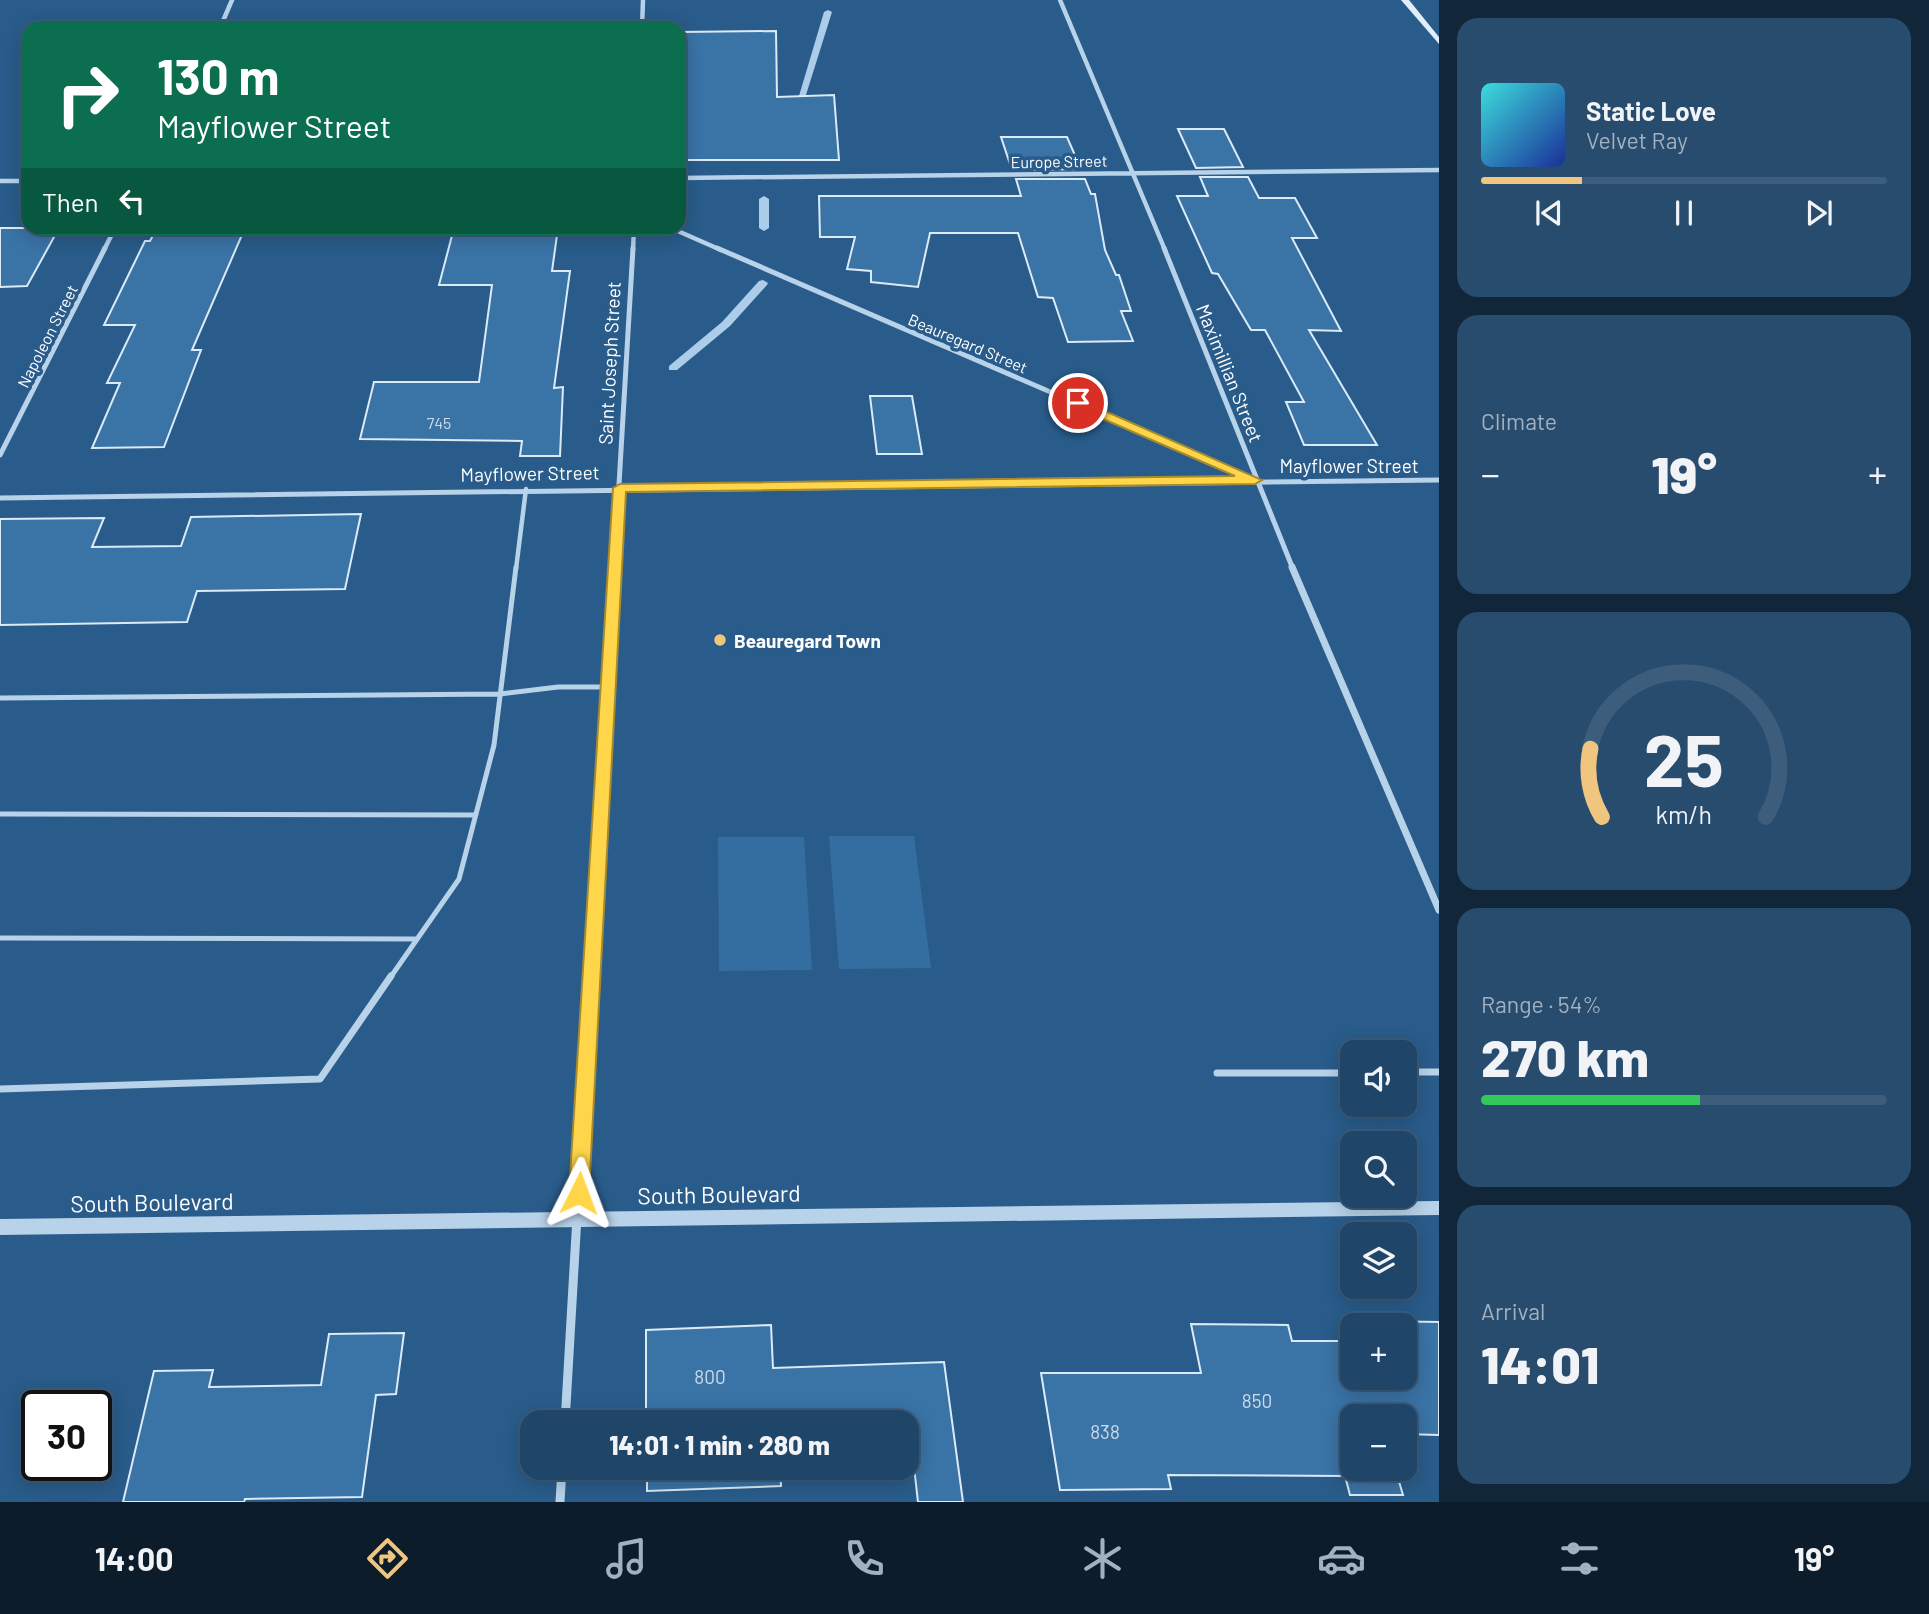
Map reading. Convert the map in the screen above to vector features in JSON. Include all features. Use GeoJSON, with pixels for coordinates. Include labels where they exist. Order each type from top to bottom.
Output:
{"type":"FeatureCollection","features":[{"type":"Feature","properties":{"kind":"main road"},"geometry":{"type":"LineString","coordinates":[[1405,0],[1439,42]]}},
{"type":"Feature","properties":{"kind":"street"},"geometry":{"type":"LineString","coordinates":[[224,21],[232,0]]}},
{"type":"Feature","properties":{"kind":"street"},"geometry":{"type":"LineString","coordinates":[[642,21],[643,0]]}},
{"type":"Feature","properties":{"kind":"street","name":"Maximillian Street"},"geometry":{"type":"LineString","coordinates":[[1060,0],[1134,173],[1255,480],[1439,910]]}},
{"type":"Feature","properties":{"kind":"street","name":"Europe Street"},"geometry":{"type":"LineString","coordinates":[[686,178],[1439,170]]}},
{"type":"Feature","properties":{"kind":"street"},"geometry":{"type":"LineString","coordinates":[[0,181],[21,181]]}},
{"type":"Feature","properties":{"kind":"street","name":"Beauregard Street"},"geometry":{"type":"LineString","coordinates":[[686,234],[1255,480]]}},
{"type":"Feature","properties":{"kind":"street","name":"Napoleon Street"},"geometry":{"type":"LineString","coordinates":[[0,455],[111,235]]}},
{"type":"Feature","properties":{"kind":"street","name":"Saint Joseph Street"},"geometry":{"type":"LineString","coordinates":[[566,1410],[634,235]]}},
{"type":"Feature","properties":{"kind":"street","name":"Mayflower Street"},"geometry":{"type":"LineString","coordinates":[[0,498],[526,489],[1439,480]]}},
{"type":"Feature","properties":{"kind":"street","name":"South Boulevard"},"geometry":{"type":"LineString","coordinates":[[0,1227],[1439,1208]]}},
{"type":"Feature","properties":{"kind":"street"},"geometry":{"type":"LineString","coordinates":[[560,1502],[561,1480]]}},
{"type":"Feature","properties":{"kind":"lane"},"geometry":{"type":"LineString","coordinates":[[0,1089],[320,1080],[459,879],[494,745],[526,489]]}},
{"type":"Feature","properties":{"kind":"lane"},"geometry":{"type":"LineString","coordinates":[[0,698],[500,694],[558,687],[608,687]]}},
{"type":"Feature","properties":{"kind":"lane"},"geometry":{"type":"LineString","coordinates":[[0,814],[475,815]]}},
{"type":"Feature","properties":{"kind":"lane"},"geometry":{"type":"LineString","coordinates":[[0,939],[417,939]]}},
{"type":"Feature","properties":{"kind":"lane"},"geometry":{"type":"LineString","coordinates":[[1417,1072],[1439,1072]]}},
{"type":"Feature","properties":{"kind":"lane"},"geometry":{"type":"LineString","coordinates":[[1217,1073],[1340,1073]]}},
{"type":"Feature","properties":{"kind":"shaded area"},"geometry":{"type":"Polygon","coordinates":[[[829,836],[914,836],[931,968],[839,969],[829,836]]]}},
{"type":"Feature","properties":{"kind":"shaded area"},"geometry":{"type":"Polygon","coordinates":[[[718,837],[804,837],[812,970],[719,971],[718,837]]]}},
{"type":"Feature","properties":{"kind":"building"},"geometry":{"type":"Polygon","coordinates":[[[776,31],[777,97],[834,95],[839,160],[686,160],[686,32],[776,31]]]}},
{"type":"Feature","properties":{"kind":"building"},"geometry":{"type":"Polygon","coordinates":[[[1178,129],[1224,129],[1243,167],[1196,168],[1178,129]]]}},
{"type":"Feature","properties":{"kind":"building"},"geometry":{"type":"Polygon","coordinates":[[[1001,137],[1067,137],[1081,169],[1012,170],[1001,137]]]}},
{"type":"Feature","properties":{"kind":"building"},"geometry":{"type":"Polygon","coordinates":[[[1200,177],[1248,177],[1259,198],[1295,198],[1317,238],[1292,238],[1341,331],[1309,330],[1377,445],[1304,445],[1286,402],[1304,402],[1265,330],[1251,330],[1218,274],[1212,273],[1177,196],[1208,196],[1200,177]]]}},
{"type":"Feature","properties":{"kind":"building"},"geometry":{"type":"Polygon","coordinates":[[[1016,179],[1085,179],[1091,194],[1095,194],[1105,250],[1116,275],[1119,275],[1131,311],[1121,311],[1133,341],[1068,342],[1053,298],[1038,297],[1018,233],[930,233],[918,287],[871,282],[871,271],[847,269],[855,237],[820,237],[819,196],[1021,196],[1016,179]]]}},
{"type":"Feature","properties":{"kind":"building"},"geometry":{"type":"Polygon","coordinates":[[[0,228],[21,228],[21,235],[55,235],[27,286],[0,287],[0,228]]]}},
{"type":"Feature","properties":{"kind":"building"},"geometry":{"type":"Polygon","coordinates":[[[153,235],[242,235],[192,350],[201,350],[164,447],[92,448],[120,383],[107,383],[135,325],[104,325],[145,241],[150,241],[153,235]]]}},
{"type":"Feature","properties":{"kind":"building"},"geometry":{"type":"Polygon","coordinates":[[[452,235],[557,235],[552,271],[570,271],[554,388],[563,387],[560,456],[520,456],[522,441],[360,439],[374,382],[479,382],[492,285],[439,285],[452,235]]]}},
{"type":"Feature","properties":{"kind":"building"},"geometry":{"type":"Polygon","coordinates":[[[870,396],[912,396],[922,454],[877,454],[870,396]]]}},
{"type":"Feature","properties":{"kind":"building"},"geometry":{"type":"Polygon","coordinates":[[[361,514],[345,589],[197,591],[187,622],[0,625],[0,519],[104,518],[92,547],[181,546],[191,517],[361,514]]]}},
{"type":"Feature","properties":{"kind":"building"},"geometry":{"type":"Polygon","coordinates":[[[1417,1322],[1439,1322],[1439,1435],[1417,1434],[1417,1404],[1340,1404],[1340,1476],[1168,1475],[1171,1489],[1060,1490],[1041,1373],[1201,1373],[1191,1324],[1288,1325],[1292,1341],[1340,1341],[1340,1390],[1417,1390],[1417,1322]]]}},
{"type":"Feature","properties":{"kind":"building"},"geometry":{"type":"Polygon","coordinates":[[[771,1325],[773,1368],[944,1362],[963,1502],[918,1502],[916,1480],[919,1480],[919,1410],[646,1410],[646,1330],[771,1325]]]}},
{"type":"Feature","properties":{"kind":"building"},"geometry":{"type":"Polygon","coordinates":[[[404,1333],[396,1394],[376,1395],[362,1497],[245,1499],[244,1502],[123,1502],[154,1371],[213,1370],[209,1387],[321,1385],[329,1334],[404,1333]]]}},
{"type":"Feature","properties":{"kind":"building"},"geometry":{"type":"Polygon","coordinates":[[[647,1480],[781,1480],[781,1486],[647,1491],[647,1480]]]}},
{"type":"Feature","properties":{"kind":"building"},"geometry":{"type":"Polygon","coordinates":[[[1346,1481],[1399,1481],[1403,1495],[1350,1495],[1346,1481]]]}},
{"type":"Feature","properties":{"kind":"waterway"},"geometry":{"type":"LineString","coordinates":[[796,114],[828,12]]}},
{"type":"Feature","properties":{"kind":"waterway"},"geometry":{"type":"LineString","coordinates":[[764,199],[764,228]]}},
{"type":"Feature","properties":{"kind":"waterway"},"geometry":{"type":"LineString","coordinates":[[673,368],[726,324],[763,283]]}},
{"type":"Feature","properties":{"kind":"place","name":"Beauregard Town"},"geometry":{"type":"Point","coordinates":[720,640]}},
{"type":"Feature","properties":{"kind":"route"},"geometry":{"type":"LineString","coordinates":[[579,1193],[620,488],[1255,480],[1078,403]]}}]}
